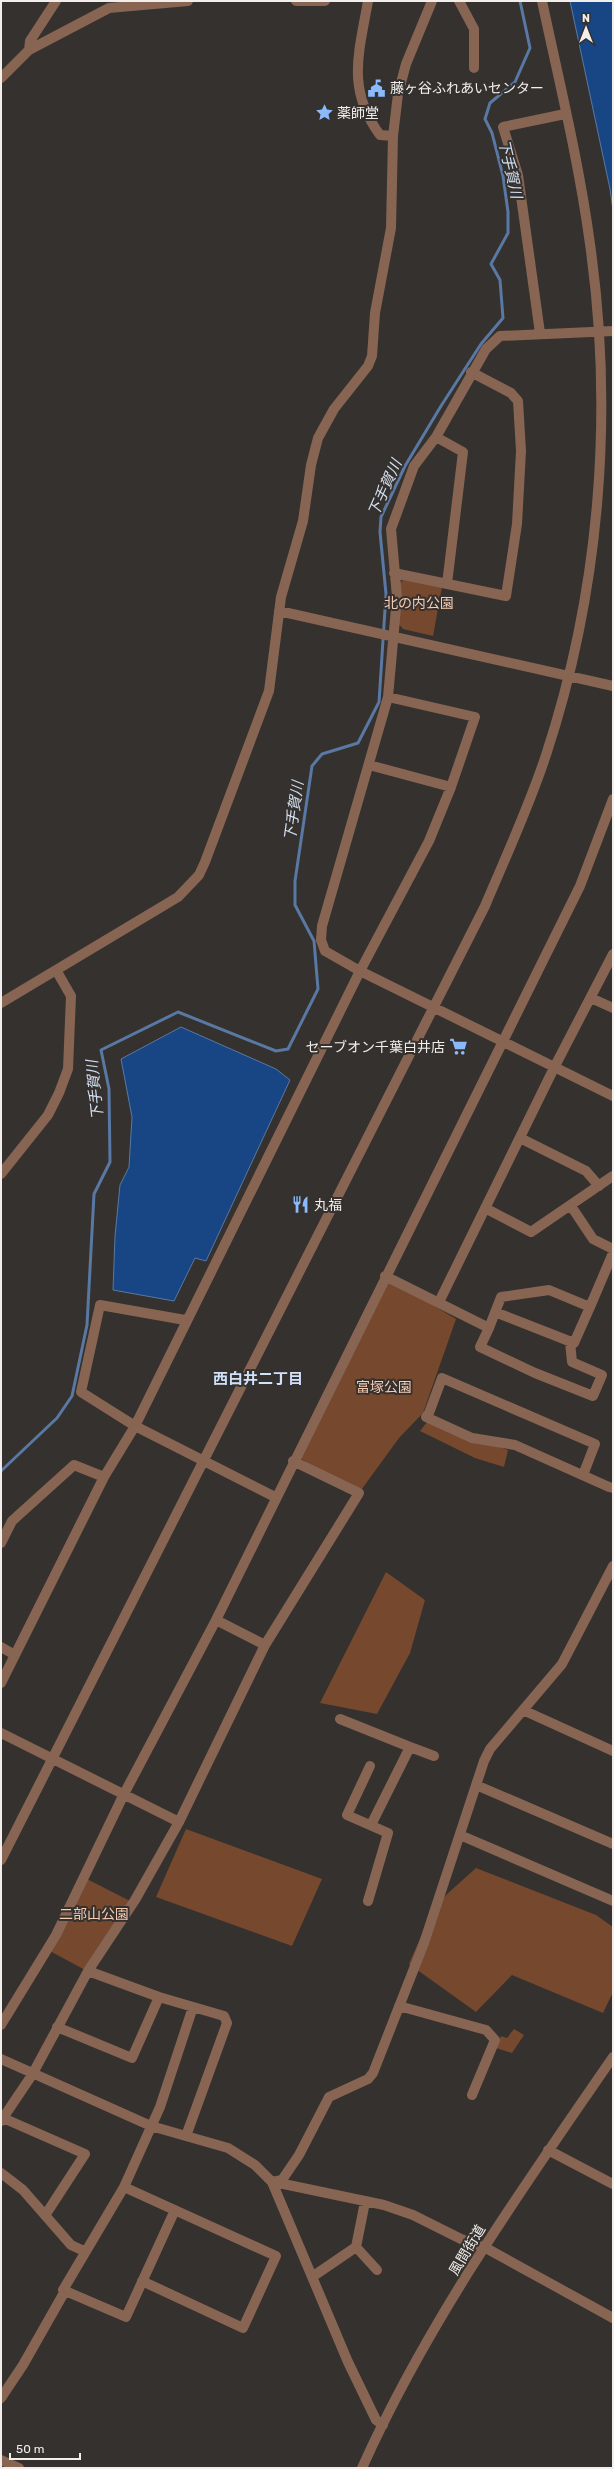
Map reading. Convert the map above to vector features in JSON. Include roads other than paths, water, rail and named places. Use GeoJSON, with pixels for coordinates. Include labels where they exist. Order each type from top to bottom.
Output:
{"type":"FeatureCollection","features":[{"type":"Feature","properties":{"kind":"street"},"geometry":{"type":"LineString","coordinates":[[30,50],[30,42],[56,1]]}},
{"type":"Feature","properties":{"kind":"street"},"geometry":{"type":"LineString","coordinates":[[1,78],[30,50],[109,8],[188,1]]}},
{"type":"Feature","properties":{"kind":"street"},"geometry":{"type":"LineString","coordinates":[[296,1],[325,1]]}},
{"type":"Feature","properties":{"kind":"street"},"geometry":{"type":"LineString","coordinates":[[368,1],[357,65],[362,103],[368,118],[380,135],[393,136]]}},
{"type":"Feature","properties":{"kind":"street"},"geometry":{"type":"LineString","coordinates":[[1,1003],[166,906],[182,893],[199,875],[270,691],[279,611],[284,582],[303,521],[311,465],[318,438],[334,409],[368,366],[372,356],[375,313],[391,228],[393,136],[401,79],[432,1]]}},
{"type":"Feature","properties":{"kind":"street"},"geometry":{"type":"LineString","coordinates":[[459,1],[474,29],[474,68]]}},
{"type":"Feature","properties":{"kind":"street"},"geometry":{"type":"LineString","coordinates":[[1,1860],[432,1007],[485,906],[529,804],[570,675],[592,558],[598,507],[602,421],[599,331],[590,243],[542,1]]}},
{"type":"Feature","properties":{"kind":"street"},"geometry":{"type":"LineString","coordinates":[[540,333],[518,175],[503,127],[565,114]]}},
{"type":"Feature","properties":{"kind":"street"},"geometry":{"type":"LineString","coordinates":[[613,331],[540,333],[500,336],[493,340],[471,372],[436,437],[414,466],[391,529],[396,597],[388,698],[322,926],[321,940],[324,951],[360,971],[555,1066],[613,1096]]}},
{"type":"Feature","properties":{"kind":"street"},"geometry":{"type":"LineString","coordinates":[[394,573],[506,596],[517,524],[521,451],[518,400],[511,393],[471,372]]}},
{"type":"Feature","properties":{"kind":"street"},"geometry":{"type":"LineString","coordinates":[[436,437],[464,452],[447,584]]}},
{"type":"Feature","properties":{"kind":"street"},"geometry":{"type":"LineString","coordinates":[[279,611],[570,675],[613,686]]}},
{"type":"Feature","properties":{"kind":"street"},"geometry":{"type":"LineString","coordinates":[[1,1683],[104,1477],[135,1426],[186,1320],[360,971],[429,841],[451,787],[475,717],[388,698]]}},
{"type":"Feature","properties":{"kind":"street"},"geometry":{"type":"LineString","coordinates":[[369,765],[451,787]]}},
{"type":"Feature","properties":{"kind":"street"},"geometry":{"type":"LineString","coordinates":[[1,2025],[56,1935],[124,1794],[216,1620],[275,1497],[504,1042],[580,886],[613,799]]}},
{"type":"Feature","properties":{"kind":"street"},"geometry":{"type":"LineString","coordinates":[[439,1302],[555,1066],[613,954]]}},
{"type":"Feature","properties":{"kind":"street"},"geometry":{"type":"LineString","coordinates":[[1,1174],[48,1115],[59,1093],[68,1069],[71,996],[56,970]]}},
{"type":"Feature","properties":{"kind":"street"},"geometry":{"type":"LineString","coordinates":[[591,998],[613,1008]]}},
{"type":"Feature","properties":{"kind":"street"},"geometry":{"type":"LineString","coordinates":[[520,1138],[586,1171],[599,1186]]}},
{"type":"Feature","properties":{"kind":"street"},"geometry":{"type":"LineString","coordinates":[[485,1208],[531,1232],[613,1176]]}},
{"type":"Feature","properties":{"kind":"street"},"geometry":{"type":"LineString","coordinates":[[571,1206],[594,1239],[613,1249]]}},
{"type":"Feature","properties":{"kind":"street"},"geometry":{"type":"LineString","coordinates":[[495,1312],[574,1343],[613,1253]]}},
{"type":"Feature","properties":{"kind":"street"},"geometry":{"type":"LineString","coordinates":[[385,1276],[489,1328]]}},
{"type":"Feature","properties":{"kind":"street"},"geometry":{"type":"LineString","coordinates":[[570,1342],[572,1362],[602,1375],[593,1396],[535,1373],[480,1347],[501,1297],[550,1290],[590,1307]]}},
{"type":"Feature","properties":{"kind":"street"},"geometry":{"type":"LineString","coordinates":[[186,1320],[100,1305],[81,1392],[135,1426],[203,1462],[275,1497]]}},
{"type":"Feature","properties":{"kind":"street"},"geometry":{"type":"LineString","coordinates":[[583,1476],[595,1444],[442,1378],[429,1413],[426,1417],[472,1438],[515,1445],[583,1476],[613,1488]]}},
{"type":"Feature","properties":{"kind":"street"},"geometry":{"type":"LineString","coordinates":[[46,2214],[85,2154],[2,2119],[32,2074],[88,1971],[135,1900],[179,1822],[265,1645],[359,1493],[293,1461]]}},
{"type":"Feature","properties":{"kind":"street"},"geometry":{"type":"LineString","coordinates":[[1,1543],[12,1521],[74,1465],[104,1477]]}},
{"type":"Feature","properties":{"kind":"street"},"geometry":{"type":"LineString","coordinates":[[272,2182],[282,2180],[299,2155],[329,2097],[362,2082],[373,2073],[424,1943],[476,1785],[490,1749],[525,1711],[571,1650],[613,1566]]}},
{"type":"Feature","properties":{"kind":"street"},"geometry":{"type":"LineString","coordinates":[[216,1620],[265,1645]]}},
{"type":"Feature","properties":{"kind":"street"},"geometry":{"type":"LineString","coordinates":[[1,1647],[15,1655]]}},
{"type":"Feature","properties":{"kind":"street"},"geometry":{"type":"LineString","coordinates":[[525,1711],[613,1751]]}},
{"type":"Feature","properties":{"kind":"street"},"geometry":{"type":"LineString","coordinates":[[340,1719],[434,1756]]}},
{"type":"Feature","properties":{"kind":"street"},"geometry":{"type":"LineString","coordinates":[[1,1733],[179,1822]]}},
{"type":"Feature","properties":{"kind":"street"},"geometry":{"type":"LineString","coordinates":[[371,1825],[410,1747]]}},
{"type":"Feature","properties":{"kind":"street"},"geometry":{"type":"LineString","coordinates":[[368,1902],[388,1833],[348,1815],[370,1766]]}},
{"type":"Feature","properties":{"kind":"street"},"geometry":{"type":"LineString","coordinates":[[476,1785],[613,1844]]}},
{"type":"Feature","properties":{"kind":"street"},"geometry":{"type":"LineString","coordinates":[[460,1834],[613,1901]]}},
{"type":"Feature","properties":{"kind":"street"},"geometry":{"type":"LineString","coordinates":[[88,1971],[159,1997],[224,2016],[227,2023],[186,2136]]}},
{"type":"Feature","properties":{"kind":"street"},"geometry":{"type":"LineString","coordinates":[[57,2027],[132,2058],[159,1997]]}},
{"type":"Feature","properties":{"kind":"street"},"geometry":{"type":"LineString","coordinates":[[400,2006],[486,2030],[495,2040],[472,2096]]}},
{"type":"Feature","properties":{"kind":"street"},"geometry":{"type":"LineString","coordinates":[[1,2398],[5,2385],[65,2291],[63,2290],[84,2252],[124,2187],[160,2107],[193,2007]]}},
{"type":"Feature","properties":{"kind":"street","name":"風間街道"},"geometry":{"type":"LineString","coordinates":[[362,2468],[383,2425],[431,2336],[484,2247],[548,2150],[613,2057]]}},
{"type":"Feature","properties":{"kind":"street"},"geometry":{"type":"LineString","coordinates":[[1,2059],[151,2126],[228,2148],[256,2165],[272,2182],[358,2383],[376,2420],[383,2425]]}},
{"type":"Feature","properties":{"kind":"street"},"geometry":{"type":"LineString","coordinates":[[548,2150],[613,2184]]}},
{"type":"Feature","properties":{"kind":"street"},"geometry":{"type":"LineString","coordinates":[[1,2173],[23,2190],[46,2214],[70,2245],[84,2252]]}},
{"type":"Feature","properties":{"kind":"street"},"geometry":{"type":"LineString","coordinates":[[272,2182],[384,2205],[413,2215],[460,2239],[484,2247],[613,2318]]}},
{"type":"Feature","properties":{"kind":"street"},"geometry":{"type":"LineString","coordinates":[[124,2187],[276,2256],[243,2328],[142,2282]]}},
{"type":"Feature","properties":{"kind":"street"},"geometry":{"type":"LineString","coordinates":[[312,2277],[356,2247],[365,2202]]}},
{"type":"Feature","properties":{"kind":"street"},"geometry":{"type":"LineString","coordinates":[[65,2291],[126,2316],[175,2210]]}},
{"type":"Feature","properties":{"kind":"street"},"geometry":{"type":"LineString","coordinates":[[356,2247],[377,2270]]}},
{"type":"Feature","properties":{"kind":"street"},"geometry":{"type":"LineString","coordinates":[[1,2460],[19,2468]]}},
{"type":"Feature","properties":{"kind":"water"},"geometry":{"type":"Polygon","coordinates":[[[570,1],[613,1],[613,210],[610,189],[570,1]]]}},
{"type":"Feature","properties":{"kind":"water"},"geometry":{"type":"Polygon","coordinates":[[[181,1027],[276,1069],[290,1080],[206,1261],[195,1258],[174,1301],[113,1290],[115,1236],[120,1185],[129,1167],[132,1117],[121,1059],[181,1027]]]}},
{"type":"Feature","properties":{"kind":"waterway","name":"下手賀川"},"geometry":{"type":"LineString","coordinates":[[1,1471],[57,1418],[72,1396],[87,1325],[94,1194],[110,1162],[109,1089],[101,1050],[178,1012],[276,1051],[288,1049],[318,989],[314,941],[295,905],[295,881],[312,766],[322,754],[358,743],[379,702],[386,594],[380,532],[381,517],[405,466],[441,406],[481,344],[503,318],[500,280],[491,264],[508,233],[508,212],[503,176],[492,133],[485,119],[490,103],[515,82],[530,48],[520,1]]}},
{"type":"Feature","properties":{"kind":"place","name":"藤ヶ谷ふれあいセンター"},"geometry":{"type":"Point","coordinates":[377,88]}},
{"type":"Feature","properties":{"kind":"place","name":"薬師堂"},"geometry":{"type":"Point","coordinates":[324,113]}},
{"type":"Feature","properties":{"kind":"place","name":"セーブオン千葉白井店"},"geometry":{"type":"Point","coordinates":[458,1047]}},
{"type":"Feature","properties":{"kind":"place","name":"丸福"},"geometry":{"type":"Point","coordinates":[301,1205]}},
{"type":"Feature","properties":{"kind":"district","name":"西白井二丁目"},"geometry":{"type":"Point","coordinates":[258,1379]}},
{"type":"Feature","properties":{"kind":"park label","name":"北の内公園"},"geometry":{"type":"Point","coordinates":[419,603]}},
{"type":"Feature","properties":{"kind":"park label","name":"富塚公園"},"geometry":{"type":"Point","coordinates":[384,1387]}},
{"type":"Feature","properties":{"kind":"park label","name":"二部山公園"},"geometry":{"type":"Point","coordinates":[94,1914]}}]}
